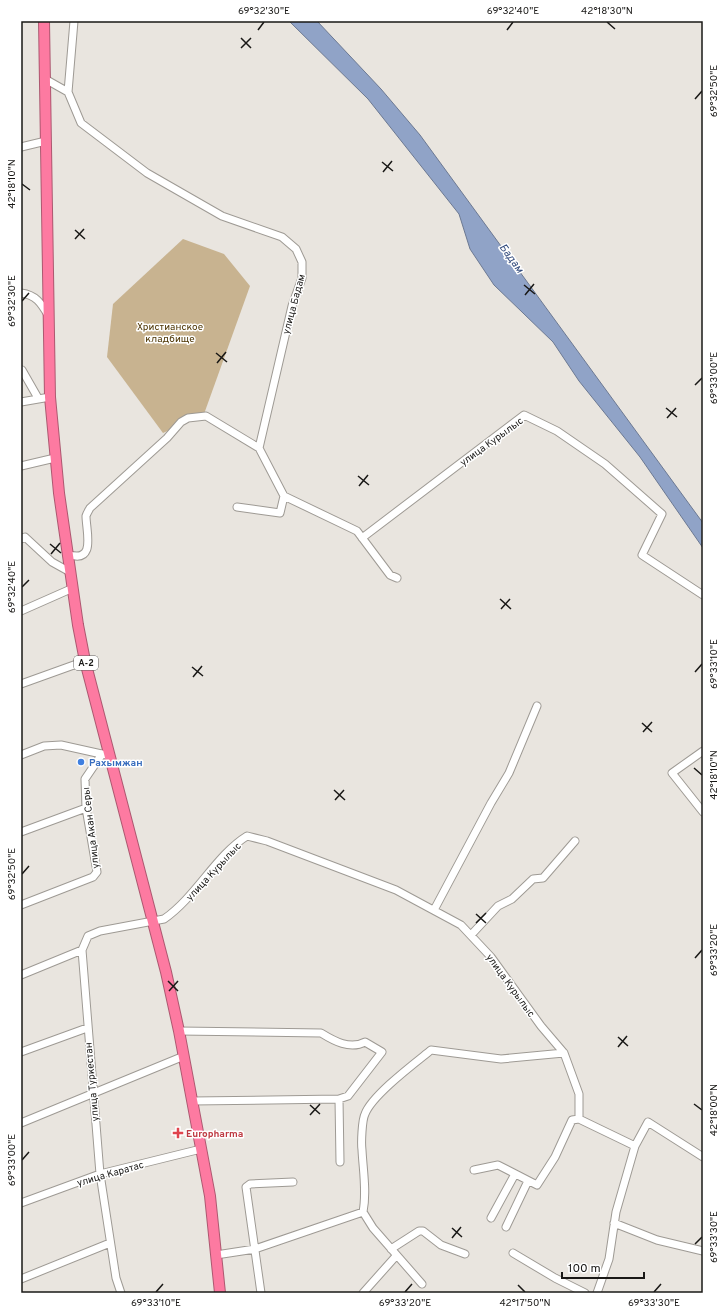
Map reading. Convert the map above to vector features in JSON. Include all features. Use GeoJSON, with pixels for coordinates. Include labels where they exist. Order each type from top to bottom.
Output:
{"type":"FeatureCollection","features":[{"type":"Feature","properties":{"kind":"highway","name":"A-2"},"geometry":{"type":"LineString","coordinates":[[44,21],[50,397],[55,458],[67,554],[85,661],[106,755],[152,921],[179,1031],[210,1196],[220,1293]]}},
{"type":"Feature","properties":{"kind":"street"},"geometry":{"type":"LineString","coordinates":[[45,79],[68,92],[74,21]]}},
{"type":"Feature","properties":{"kind":"street","name":"улица Бадам"},"geometry":{"type":"LineString","coordinates":[[68,92],[81,123],[147,173],[222,216],[282,237],[296,249],[302,262],[302,278],[292,306],[259,448]]}},
{"type":"Feature","properties":{"kind":"street"},"geometry":{"type":"LineString","coordinates":[[21,147],[46,141]]}},
{"type":"Feature","properties":{"kind":"street"},"geometry":{"type":"LineString","coordinates":[[21,292],[31,294],[41,303],[49,317]]}},
{"type":"Feature","properties":{"kind":"street"},"geometry":{"type":"LineString","coordinates":[[21,369],[38,398]]}},
{"type":"Feature","properties":{"kind":"street"},"geometry":{"type":"LineString","coordinates":[[21,402],[50,397]]}},
{"type":"Feature","properties":{"kind":"street","name":"улица Курылыс"},"geometry":{"type":"LineString","coordinates":[[362,538],[524,415],[557,431],[605,464],[662,514],[642,555],[703,595]]}},
{"type":"Feature","properties":{"kind":"street"},"geometry":{"type":"LineString","coordinates":[[67,554],[74,557],[81,556],[85,552],[89,544],[86,514],[90,508],[167,438],[181,422],[188,418],[206,416],[259,448],[284,496],[357,531],[390,575],[397,578]]}},
{"type":"Feature","properties":{"kind":"street"},"geometry":{"type":"LineString","coordinates":[[21,466],[55,458]]}},
{"type":"Feature","properties":{"kind":"street"},"geometry":{"type":"LineString","coordinates":[[237,507],[280,513],[284,496]]}},
{"type":"Feature","properties":{"kind":"street"},"geometry":{"type":"LineString","coordinates":[[21,539],[25,537],[52,562],[70,572]]}},
{"type":"Feature","properties":{"kind":"street"},"geometry":{"type":"LineString","coordinates":[[21,611],[73,588]]}},
{"type":"Feature","properties":{"kind":"street"},"geometry":{"type":"LineString","coordinates":[[21,684],[85,661]]}},
{"type":"Feature","properties":{"kind":"street"},"geometry":{"type":"LineString","coordinates":[[434,910],[491,803],[509,773],[537,706]]}},
{"type":"Feature","properties":{"kind":"street"},"geometry":{"type":"LineString","coordinates":[[21,755],[44,746],[61,745],[106,755]]}},
{"type":"Feature","properties":{"kind":"street"},"geometry":{"type":"LineString","coordinates":[[703,751],[672,773],[703,812]]}},
{"type":"Feature","properties":{"kind":"street","name":"улица Акан Серы"},"geometry":{"type":"LineString","coordinates":[[21,905],[93,878],[97,872],[86,808],[85,779],[106,755]]}},
{"type":"Feature","properties":{"kind":"street"},"geometry":{"type":"LineString","coordinates":[[21,832],[86,808]]}},
{"type":"Feature","properties":{"kind":"street","name":"улица Курылыс"},"geometry":{"type":"LineString","coordinates":[[152,921],[164,919],[172,913],[237,843],[248,836],[267,841],[396,890],[461,925],[491,956],[541,1026],[564,1053],[579,1094],[579,1119]]}},
{"type":"Feature","properties":{"kind":"street"},"geometry":{"type":"LineString","coordinates":[[471,935],[498,906],[512,899],[533,879],[543,878],[574,841]]}},
{"type":"Feature","properties":{"kind":"street"},"geometry":{"type":"LineString","coordinates":[[21,975],[82,950],[88,936],[100,931],[152,921]]}},
{"type":"Feature","properties":{"kind":"street","name":"улица Туркестан"},"geometry":{"type":"LineString","coordinates":[[82,950],[92,1094],[100,1174],[116,1278],[121,1293]]}},
{"type":"Feature","properties":{"kind":"street"},"geometry":{"type":"LineString","coordinates":[[21,1052],[87,1028]]}},
{"type":"Feature","properties":{"kind":"street"},"geometry":{"type":"LineString","coordinates":[[179,1031],[321,1033],[337,1043],[358,1046],[365,1042],[382,1052],[348,1096],[339,1099],[192,1101]]}},
{"type":"Feature","properties":{"kind":"street"},"geometry":{"type":"LineString","coordinates":[[422,1284],[396,1256],[363,1212],[365,1202],[361,1148],[364,1114],[394,1080],[431,1050],[500,1058],[564,1053]]}},
{"type":"Feature","properties":{"kind":"street"},"geometry":{"type":"LineString","coordinates":[[21,1123],[184,1056]]}},
{"type":"Feature","properties":{"kind":"street"},"geometry":{"type":"LineString","coordinates":[[339,1099],[340,1162]]}},
{"type":"Feature","properties":{"kind":"street"},"geometry":{"type":"LineString","coordinates":[[474,1170],[498,1165],[537,1185],[555,1157],[572,1120],[579,1119],[635,1146]]}},
{"type":"Feature","properties":{"kind":"street"},"geometry":{"type":"LineString","coordinates":[[597,1293],[609,1259],[616,1212],[635,1146],[648,1122],[703,1157]]}},
{"type":"Feature","properties":{"kind":"street","name":"улица Каратас"},"geometry":{"type":"LineString","coordinates":[[21,1203],[100,1174],[201,1149]]}},
{"type":"Feature","properties":{"kind":"street"},"geometry":{"type":"LineString","coordinates":[[491,1218],[515,1174]]}},
{"type":"Feature","properties":{"kind":"street"},"geometry":{"type":"LineString","coordinates":[[506,1227],[528,1181]]}},
{"type":"Feature","properties":{"kind":"street"},"geometry":{"type":"LineString","coordinates":[[261,1293],[246,1187],[250,1184],[293,1182]]}},
{"type":"Feature","properties":{"kind":"street"},"geometry":{"type":"LineString","coordinates":[[216,1255],[255,1249],[363,1212]]}},
{"type":"Feature","properties":{"kind":"street"},"geometry":{"type":"LineString","coordinates":[[614,1223],[656,1240],[703,1250]]}},
{"type":"Feature","properties":{"kind":"street"},"geometry":{"type":"LineString","coordinates":[[391,1249],[419,1231],[423,1231],[441,1245],[465,1254]]}},
{"type":"Feature","properties":{"kind":"street"},"geometry":{"type":"LineString","coordinates":[[21,1279],[110,1242]]}},
{"type":"Feature","properties":{"kind":"street"},"geometry":{"type":"LineString","coordinates":[[513,1253],[555,1278],[585,1293]]}},
{"type":"Feature","properties":{"kind":"street"},"geometry":{"type":"LineString","coordinates":[[363,1293],[396,1256]]}},
{"type":"Feature","properties":{"kind":"green space","name":"Христианское кладбище"},"geometry":{"type":"Polygon","coordinates":[[[183,239],[224,254],[250,286],[204,414],[163,433],[107,357],[113,304],[183,239]]]}},
{"type":"Feature","properties":{"kind":"water"},"geometry":{"type":"Polygon","coordinates":[[[289,21],[317,21],[381,89],[420,135],[703,523],[703,548],[640,457],[579,381],[553,342],[494,285],[470,249],[459,214],[368,99],[289,21]]]}},
{"type":"Feature","properties":{"kind":"place","name":"Рахымжан"},"geometry":{"type":"Point","coordinates":[81,762]}},
{"type":"Feature","properties":{"kind":"place","name":"Europharma"},"geometry":{"type":"Point","coordinates":[178,1133]}},
{"type":"Feature","properties":{"kind":"water label","name":"Бадам"},"geometry":{"type":"Point","coordinates":[512,258]}}]}
